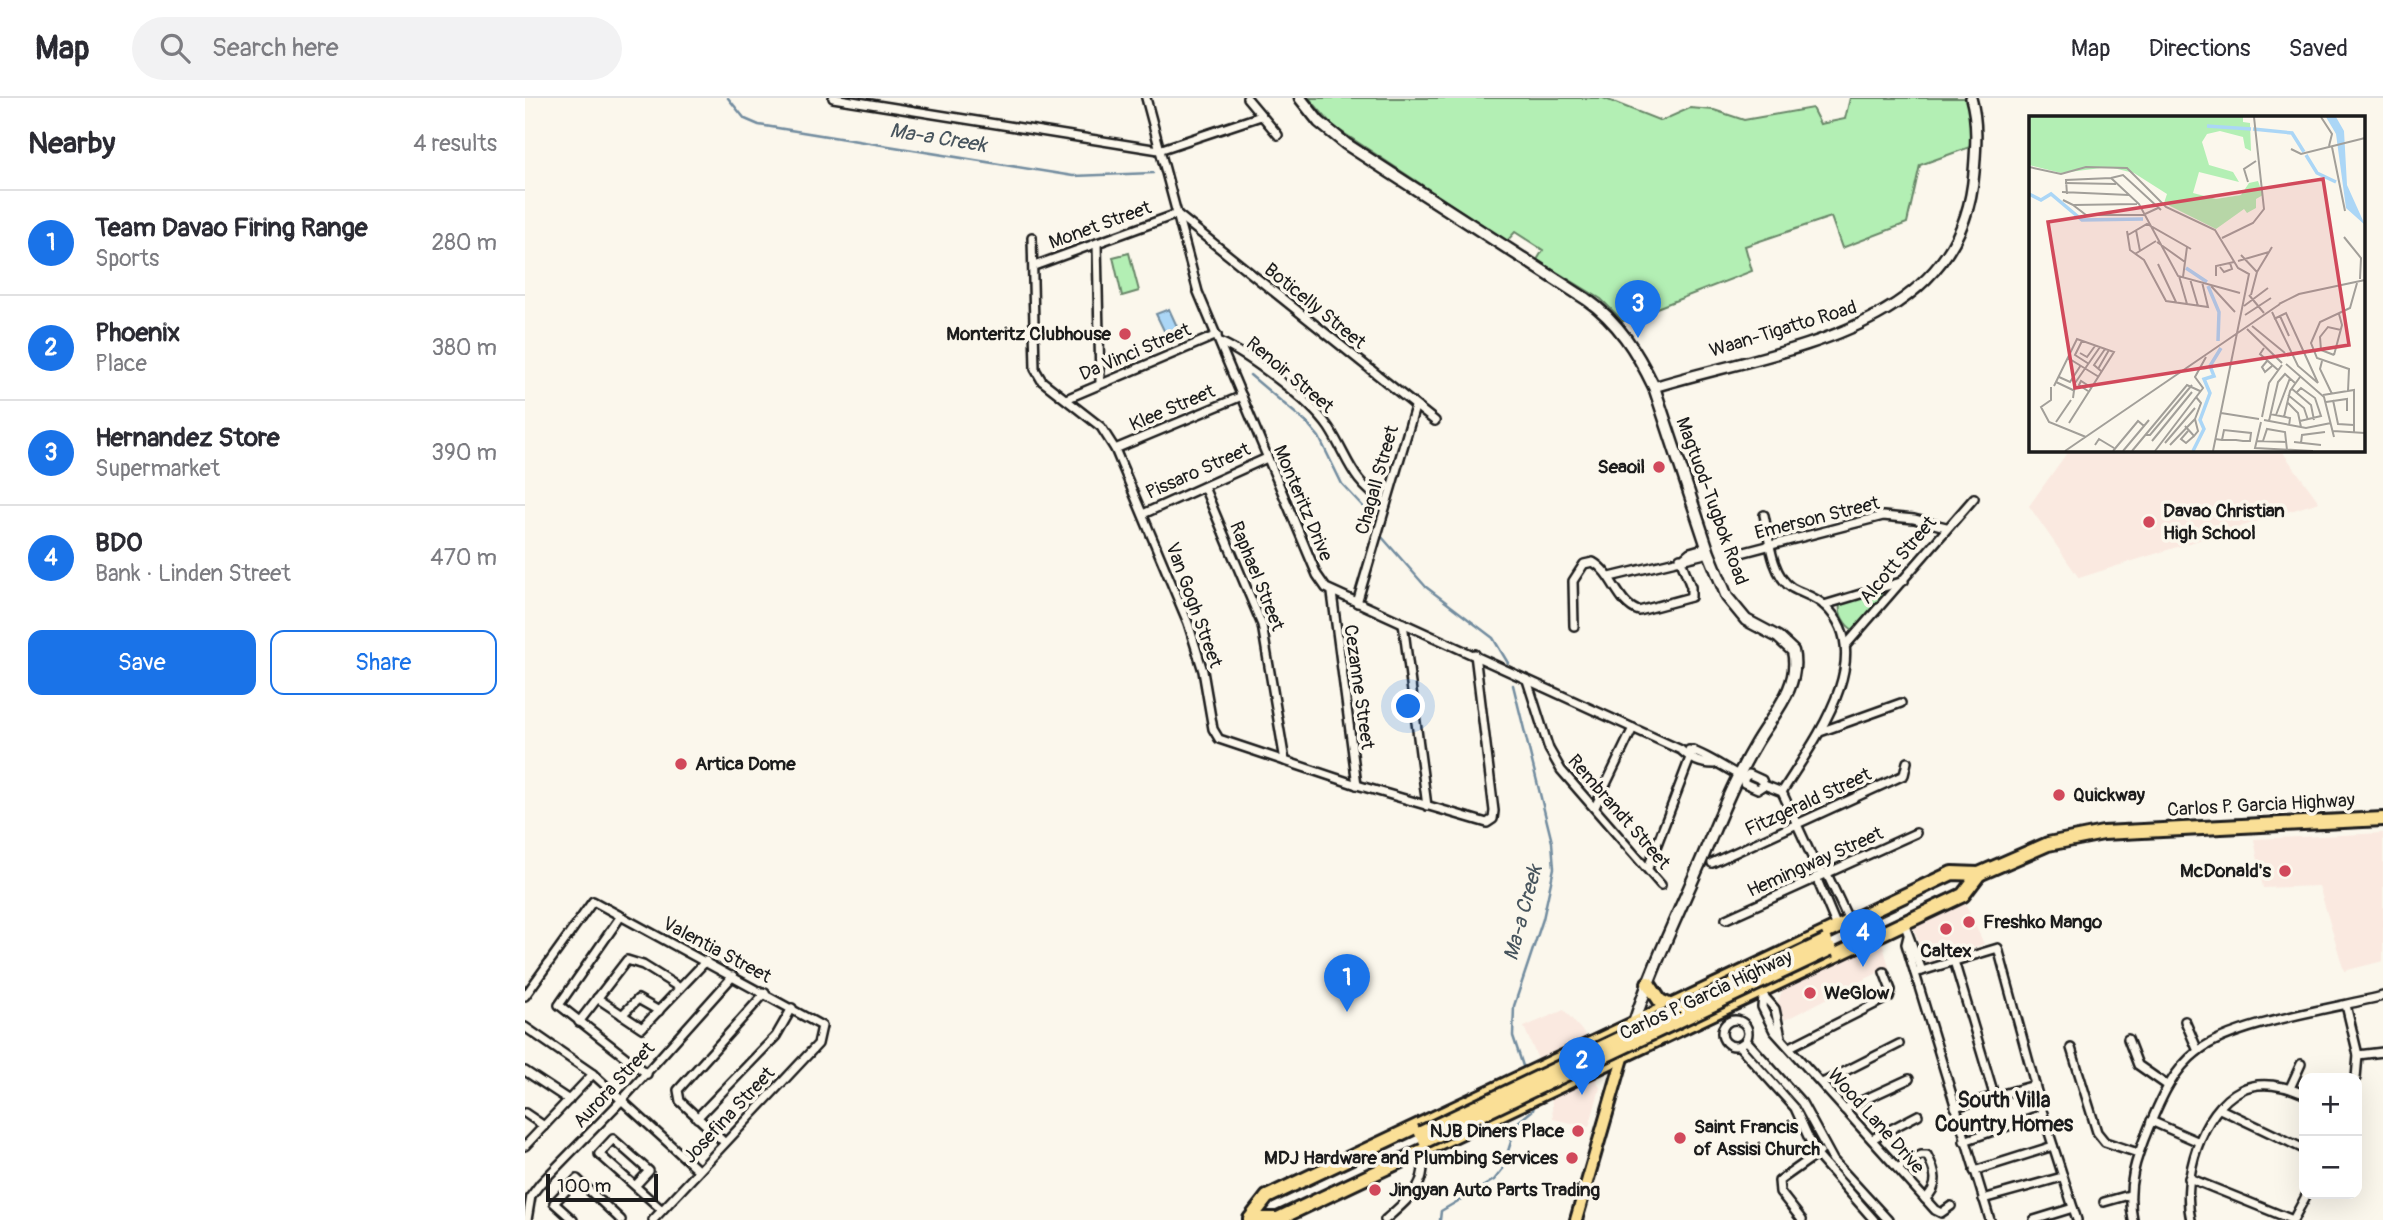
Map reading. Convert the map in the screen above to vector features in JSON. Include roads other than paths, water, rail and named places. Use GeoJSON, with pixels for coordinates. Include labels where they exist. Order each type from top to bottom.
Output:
{"type":"FeatureCollection","features":[{"type":"Feature","properties":{"kind":"highway","name":"Carlos P. Garcia Highway"},"geometry":{"type":"LineString","coordinates":[[1253,1218],[1278,1219],[1422,1142],[1828,945],[1955,880],[1974,876],[2048,845],[2103,833],[2383,818]]}},
{"type":"Feature","properties":{"kind":"highway","name":"Carlos P. Garcia Highway"},"geometry":{"type":"LineString","coordinates":[[1253,1218],[1267,1197],[1952,873],[1974,876]]}},
{"type":"Feature","properties":{"kind":"highway","name":"Carlos P. Garcia Highway"},"geometry":{"type":"LineString","coordinates":[[1253,1218],[1271,1204],[1422,1142],[1444,1141],[1724,1008],[1762,993],[1814,965],[1962,895],[1974,876]]}},
{"type":"Feature","properties":{"kind":"highway"},"geometry":{"type":"LineString","coordinates":[[1804,943],[1814,965]]}},
{"type":"Feature","properties":{"kind":"highway"},"geometry":{"type":"LineString","coordinates":[[1750,969],[1762,993]]}},
{"type":"Feature","properties":{"kind":"highway"},"geometry":{"type":"LineString","coordinates":[[1648,983],[1665,1009],[1670,1034]]}},
{"type":"Feature","properties":{"kind":"highway"},"geometry":{"type":"LineString","coordinates":[[1714,986],[1724,1008]]}},
{"type":"Feature","properties":{"kind":"highway"},"geometry":{"type":"LineString","coordinates":[[1684,1000],[1694,1022]]}},
{"type":"Feature","properties":{"kind":"highway"},"geometry":{"type":"LineString","coordinates":[[1583,1048],[1594,1070]]}},
{"type":"Feature","properties":{"kind":"highway"},"geometry":{"type":"LineString","coordinates":[[1549,1064],[1560,1086]]}},
{"type":"Feature","properties":{"kind":"highway"},"geometry":{"type":"LineString","coordinates":[[1514,1081],[1524,1103]]}},
{"type":"Feature","properties":{"kind":"highway"},"geometry":{"type":"LineString","coordinates":[[1474,1099],[1485,1121]]}},
{"type":"Feature","properties":{"kind":"highway"},"geometry":{"type":"LineString","coordinates":[[1433,1119],[1444,1141]]}},
{"type":"Feature","properties":{"kind":"main road","name":"Magtuod-Tugbok Road"},"geometry":{"type":"LineString","coordinates":[[1300,98],[1319,122],[1364,157],[1601,310],[1624,334],[1654,387],[1708,550],[1734,607],[1746,620],[1786,641],[1794,657],[1794,672],[1785,697],[1757,741],[1648,983],[1634,1023]]}},
{"type":"Feature","properties":{"kind":"main road"},"geometry":{"type":"LineString","coordinates":[[1576,1220],[1634,1023]]}},
{"type":"Feature","properties":{"kind":"street"},"geometry":{"type":"LineString","coordinates":[[833,98],[1159,150],[1261,117]]}},
{"type":"Feature","properties":{"kind":"street","name":"Monteritz Drive"},"geometry":{"type":"LineString","coordinates":[[1146,98],[1195,284],[1317,575],[1332,593]]}},
{"type":"Feature","properties":{"kind":"street"},"geometry":{"type":"LineString","coordinates":[[1247,98],[1278,135]]}},
{"type":"Feature","properties":{"kind":"street","name":"Waan-Tigatto Road"},"geometry":{"type":"LineString","coordinates":[[1654,387],[1850,331],[1885,312],[1932,273],[1953,246],[1969,204],[1976,135],[1971,98]]}},
{"type":"Feature","properties":{"kind":"street","name":"Monet Street"},"geometry":{"type":"LineString","coordinates":[[1034,266],[1177,214]]}},
{"type":"Feature","properties":{"kind":"street","name":"Boticelly Street"},"geometry":{"type":"LineString","coordinates":[[1177,214],[1435,421]]}},
{"type":"Feature","properties":{"kind":"street","name":"Van Gogh Street"},"geometry":{"type":"LineString","coordinates":[[1032,237],[1035,369],[1042,381],[1101,427],[1115,449],[1197,649],[1215,735],[1227,744],[1357,785],[1483,823],[1491,821],[1494,811],[1475,654]]}},
{"type":"Feature","properties":{"kind":"street"},"geometry":{"type":"LineString","coordinates":[[1097,243],[1100,382]]}},
{"type":"Feature","properties":{"kind":"street","name":"Da Vinci Street"},"geometry":{"type":"LineString","coordinates":[[1066,399],[1100,382],[1218,339]]}},
{"type":"Feature","properties":{"kind":"street","name":"Renoir Street"},"geometry":{"type":"LineString","coordinates":[[1218,339],[1254,362],[1320,416],[1353,475],[1368,491],[1386,503]]}},
{"type":"Feature","properties":{"kind":"street","name":"Klee Street"},"geometry":{"type":"LineString","coordinates":[[1115,449],[1242,396]]}},
{"type":"Feature","properties":{"kind":"street","name":"Chagall Street"},"geometry":{"type":"LineString","coordinates":[[1357,603],[1415,407]]}},
{"type":"Feature","properties":{"kind":"street","name":"Pissaro Street"},"geometry":{"type":"LineString","coordinates":[[1143,514],[1267,458]]}},
{"type":"Feature","properties":{"kind":"street","name":"Raphael Street"},"geometry":{"type":"LineString","coordinates":[[1204,487],[1262,625],[1286,761]]}},
{"type":"Feature","properties":{"kind":"street","name":"Alcott Street"},"geometry":{"type":"LineString","coordinates":[[1847,644],[1974,498]]}},
{"type":"Feature","properties":{"kind":"street"},"geometry":{"type":"LineString","coordinates":[[1764,515],[1771,546],[1784,582],[1824,605],[1839,621],[1847,644],[1841,685],[1820,732],[1782,793]]}},
{"type":"Feature","properties":{"kind":"street","name":"Emerson Street"},"geometry":{"type":"LineString","coordinates":[[1737,554],[1883,516],[1914,519],[1946,527]]}},
{"type":"Feature","properties":{"kind":"street"},"geometry":{"type":"LineString","coordinates":[[1610,577],[1708,550]]}},
{"type":"Feature","properties":{"kind":"street"},"geometry":{"type":"LineString","coordinates":[[1574,626],[1571,591],[1579,568],[1593,562],[1610,577],[1635,610],[1689,598],[1692,587],[1681,558]]}},
{"type":"Feature","properties":{"kind":"street"},"geometry":{"type":"LineString","coordinates":[[1824,605],[1904,581]]}},
{"type":"Feature","properties":{"kind":"street"},"geometry":{"type":"LineString","coordinates":[[1332,593],[1475,654],[1681,750],[1690,759],[1703,764],[1714,764]]}},
{"type":"Feature","properties":{"kind":"street","name":"Cezanne Street"},"geometry":{"type":"LineString","coordinates":[[1332,593],[1357,785]]}},
{"type":"Feature","properties":{"kind":"street"},"geometry":{"type":"LineString","coordinates":[[1403,623],[1427,806]]}},
{"type":"Feature","properties":{"kind":"street","name":"Rembrandt Street"},"geometry":{"type":"LineString","coordinates":[[1527,680],[1554,760],[1569,781],[1595,807],[1661,885]]}},
{"type":"Feature","properties":{"kind":"street"},"geometry":{"type":"LineString","coordinates":[[1820,732],[1901,703]]}},
{"type":"Feature","properties":{"kind":"street"},"geometry":{"type":"LineString","coordinates":[[1595,807],[1633,728]]}},
{"type":"Feature","properties":{"kind":"street"},"geometry":{"type":"LineString","coordinates":[[1681,750],[1693,750],[1758,789],[1764,785],[1782,793],[1818,870],[1827,874],[1833,886],[1843,924]]}},
{"type":"Feature","properties":{"kind":"street"},"geometry":{"type":"LineString","coordinates":[[1648,868],[1693,750]]}},
{"type":"Feature","properties":{"kind":"street","name":"Fitzgerald Street"},"geometry":{"type":"LineString","coordinates":[[1712,863],[1904,775],[1907,762]]}},
{"type":"Feature","properties":{"kind":"street","name":"Hemingway Street"},"geometry":{"type":"LineString","coordinates":[[1726,919],[1916,833]]}},
{"type":"Feature","properties":{"kind":"street"},"geometry":{"type":"LineString","coordinates":[[1818,870],[1815,879],[1843,924]]}},
{"type":"Feature","properties":{"kind":"street"},"geometry":{"type":"LineString","coordinates":[[1821,891],[1833,886]]}},
{"type":"Feature","properties":{"kind":"street","name":"Valentia Street"},"geometry":{"type":"LineString","coordinates":[[525,996],[593,901],[820,1023],[823,1029]]}},
{"type":"Feature","properties":{"kind":"street"},"geometry":{"type":"LineString","coordinates":[[621,916],[559,1005],[647,1074]]}},
{"type":"Feature","properties":{"kind":"street"},"geometry":{"type":"LineString","coordinates":[[1904,923],[1908,936],[1906,944],[1919,972],[1955,1107],[1990,1220]]}},
{"type":"Feature","properties":{"kind":"street"},"geometry":{"type":"LineString","coordinates":[[1919,972],[1998,948],[2043,1114],[2077,1220]]}},
{"type":"Feature","properties":{"kind":"street"},"geometry":{"type":"LineString","coordinates":[[579,1022],[627,960],[643,965],[680,988]]}},
{"type":"Feature","properties":{"kind":"street"},"geometry":{"type":"LineString","coordinates":[[597,998],[642,1028],[706,961]]}},
{"type":"Feature","properties":{"kind":"street"},"geometry":{"type":"LineString","coordinates":[[1954,961],[1996,1098]]}},
{"type":"Feature","properties":{"kind":"street"},"geometry":{"type":"LineString","coordinates":[[1790,1047],[1889,998],[1891,990],[1884,972]]}},
{"type":"Feature","properties":{"kind":"street","name":"Aurora Street"},"geometry":{"type":"LineString","coordinates":[[527,1220],[529,1204],[535,1190],[647,1074],[733,976]]}},
{"type":"Feature","properties":{"kind":"street"},"geometry":{"type":"LineString","coordinates":[[724,1142],[680,1101],[678,1090],[765,993]]}},
{"type":"Feature","properties":{"kind":"street","name":"Wood Lane Drive"},"geometry":{"type":"LineString","coordinates":[[1762,993],[1764,1014],[1781,1038],[1939,1213],[1951,1206]]}},
{"type":"Feature","properties":{"kind":"street"},"geometry":{"type":"LineString","coordinates":[[2133,1220],[2129,1195],[2138,1153],[2168,1086],[2198,1051],[2246,1029],[2383,996]]}},
{"type":"Feature","properties":{"kind":"street"},"geometry":{"type":"LineString","coordinates":[[622,1015],[638,999],[659,1011]]}},
{"type":"Feature","properties":{"kind":"street"},"geometry":{"type":"LineString","coordinates":[[2346,1005],[2358,1055],[2356,1073]]}},
{"type":"Feature","properties":{"kind":"street"},"geometry":{"type":"LineString","coordinates":[[697,1118],[776,1036],[792,1008]]}},
{"type":"Feature","properties":{"kind":"street"},"geometry":{"type":"LineString","coordinates":[[1724,1008],[1731,1021]]}},
{"type":"Feature","properties":{"kind":"street"},"geometry":{"type":"LineString","coordinates":[[1731,1021],[1743,1023],[1748,1031],[1746,1040],[1739,1046]]}},
{"type":"Feature","properties":{"kind":"street"},"geometry":{"type":"LineString","coordinates":[[1731,1021],[1724,1027],[1724,1040],[1730,1045],[1739,1046],[1795,1108],[1817,1154],[1874,1220]]}},
{"type":"Feature","properties":{"kind":"street"},"geometry":{"type":"LineString","coordinates":[[2185,1021],[2198,1051]]}},
{"type":"Feature","properties":{"kind":"street"},"geometry":{"type":"LineString","coordinates":[[525,1027],[593,1074],[698,1170]]}},
{"type":"Feature","properties":{"kind":"street","name":"Josefina Street"},"geometry":{"type":"LineString","coordinates":[[653,1220],[818,1044],[823,1029]]}},
{"type":"Feature","properties":{"kind":"street"},"geometry":{"type":"LineString","coordinates":[[2128,1039],[2138,1065],[2168,1086]]}},
{"type":"Feature","properties":{"kind":"street"},"geometry":{"type":"LineString","coordinates":[[1746,1040],[1802,1102],[1825,1149],[1888,1220]]}},
{"type":"Feature","properties":{"kind":"street"},"geometry":{"type":"LineString","coordinates":[[1822,1083],[1899,1044]]}},
{"type":"Feature","properties":{"kind":"street"},"geometry":{"type":"LineString","coordinates":[[2071,1048],[2097,1132],[2105,1142],[2138,1153]]}},
{"type":"Feature","properties":{"kind":"street"},"geometry":{"type":"LineString","coordinates":[[2358,1055],[2383,1052]]}},
{"type":"Feature","properties":{"kind":"street"},"geometry":{"type":"LineString","coordinates":[[1758,1066],[1765,1060]]}},
{"type":"Feature","properties":{"kind":"street"},"geometry":{"type":"LineString","coordinates":[[2290,1088],[2301,1064]]}},
{"type":"Feature","properties":{"kind":"street"},"geometry":{"type":"LineString","coordinates":[[525,1070],[569,1100]]}},
{"type":"Feature","properties":{"kind":"street"},"geometry":{"type":"LineString","coordinates":[[525,1146],[593,1074]]}},
{"type":"Feature","properties":{"kind":"street"},"geometry":{"type":"LineString","coordinates":[[1845,1109],[1909,1079]]}},
{"type":"Feature","properties":{"kind":"street"},"geometry":{"type":"LineString","coordinates":[[1955,1107],[1996,1098],[2035,1085]]}},
{"type":"Feature","properties":{"kind":"street"},"geometry":{"type":"LineString","coordinates":[[2191,1220],[2187,1206],[2190,1166],[2199,1142],[2220,1109],[2242,1089],[2259,1085],[2290,1088],[2299,1092]]}},
{"type":"Feature","properties":{"kind":"street"},"geometry":{"type":"LineString","coordinates":[[2220,1109],[2299,1147]]}},
{"type":"Feature","properties":{"kind":"street"},"geometry":{"type":"LineString","coordinates":[[525,1113],[544,1126]]}},
{"type":"Feature","properties":{"kind":"street"},"geometry":{"type":"LineString","coordinates":[[1965,1141],[2043,1114]]}},
{"type":"Feature","properties":{"kind":"street"},"geometry":{"type":"LineString","coordinates":[[1871,1139],[1918,1115]]}},
{"type":"Feature","properties":{"kind":"street"},"geometry":{"type":"LineString","coordinates":[[2151,1121],[2199,1142]]}},
{"type":"Feature","properties":{"kind":"street"},"geometry":{"type":"LineString","coordinates":[[635,1186],[649,1171],[613,1139],[599,1154],[635,1186],[662,1210]]}},
{"type":"Feature","properties":{"kind":"street"},"geometry":{"type":"LineString","coordinates":[[1385,1220],[1420,1185],[1425,1167],[1422,1142]]}},
{"type":"Feature","properties":{"kind":"street"},"geometry":{"type":"LineString","coordinates":[[1974,1171],[2053,1146]]}},
{"type":"Feature","properties":{"kind":"street"},"geometry":{"type":"LineString","coordinates":[[1802,1220],[1780,1192],[1779,1181],[1825,1149]]}},
{"type":"Feature","properties":{"kind":"street"},"geometry":{"type":"LineString","coordinates":[[1897,1168],[1918,1156],[1927,1155],[1936,1183],[1934,1191],[1925,1199]]}},
{"type":"Feature","properties":{"kind":"street"},"geometry":{"type":"LineString","coordinates":[[1983,1199],[2062,1177]]}},
{"type":"Feature","properties":{"kind":"street"},"geometry":{"type":"LineString","coordinates":[[2189,1178],[2293,1220],[2304,1199]]}},
{"type":"Feature","properties":{"kind":"street"},"geometry":{"type":"LineString","coordinates":[[573,1220],[554,1203],[577,1179],[621,1220]]}},
{"type":"Feature","properties":{"kind":"street"},"geometry":{"type":"LineString","coordinates":[[2104,1202],[2129,1195]]}},
{"type":"Feature","properties":{"kind":"street"},"geometry":{"type":"LineString","coordinates":[[2034,1220],[2073,1208]]}},
{"type":"Feature","properties":{"kind":"water"},"geometry":{"type":"Polygon","coordinates":[[[1169,309],[1180,333],[1168,339],[1156,314],[1169,309]]]}},
{"type":"Feature","properties":{"kind":"waterway","name":"Ma-a Creek"},"geometry":{"type":"LineString","coordinates":[[728,98],[745,119],[759,125],[1073,176],[1153,173]]}},
{"type":"Feature","properties":{"kind":"waterway","name":"Ma-a Creek"},"geometry":{"type":"LineString","coordinates":[[1250,375],[1308,424],[1319,437],[1342,484],[1371,515]]}},
{"type":"Feature","properties":{"kind":"waterway","name":"Ma-a Creek"},"geometry":{"type":"LineString","coordinates":[[1381,536],[1426,587],[1493,638],[1508,663]]}},
{"type":"Feature","properties":{"kind":"waterway","name":"Ma-a Creek"},"geometry":{"type":"LineString","coordinates":[[1513,685],[1552,842],[1554,868],[1543,919],[1514,1006],[1513,1036],[1523,1066]]}},
{"type":"Feature","properties":{"kind":"waterway","name":"Ma-a Creek"},"geometry":{"type":"LineString","coordinates":[[1440,1220],[1441,1211],[1494,1180],[1502,1170],[1517,1123],[1533,1110],[1535,1102]]}},
{"type":"Feature","properties":{"kind":"place","name":"Monteritz Clubhouse"},"geometry":{"type":"Point","coordinates":[1125,334]}},
{"type":"Feature","properties":{"kind":"place","name":"Hernandez Store"},"geometry":{"type":"Point","coordinates":[1638,338]}},
{"type":"Feature","properties":{"kind":"place","name":"Seaoil"},"geometry":{"type":"Point","coordinates":[1659,467]}},
{"type":"Feature","properties":{"kind":"place","name":"Davao Christian High School"},"geometry":{"type":"Point","coordinates":[2149,522]}},
{"type":"Feature","properties":{"kind":"place","name":"Artica Dome"},"geometry":{"type":"Point","coordinates":[681,764]}},
{"type":"Feature","properties":{"kind":"place","name":"Quickway"},"geometry":{"type":"Point","coordinates":[2059,795]}},
{"type":"Feature","properties":{"kind":"place","name":"McDonald's"},"geometry":{"type":"Point","coordinates":[2285,871]}},
{"type":"Feature","properties":{"kind":"place","name":"Freshko Mango"},"geometry":{"type":"Point","coordinates":[1969,922]}},
{"type":"Feature","properties":{"kind":"place","name":"Caltex"},"geometry":{"type":"Point","coordinates":[1946,929]}},
{"type":"Feature","properties":{"kind":"place","name":"BDO"},"geometry":{"type":"Point","coordinates":[1863,967]}},
{"type":"Feature","properties":{"kind":"place","name":"WeGlow"},"geometry":{"type":"Point","coordinates":[1810,993]}},
{"type":"Feature","properties":{"kind":"place","name":"Team Davao Firing Range"},"geometry":{"type":"Point","coordinates":[1347,1012]}},
{"type":"Feature","properties":{"kind":"place","name":"Phoenix"},"geometry":{"type":"Point","coordinates":[1582,1095]}},
{"type":"Feature","properties":{"kind":"place","name":"NJB Diners Place"},"geometry":{"type":"Point","coordinates":[1578,1131]}},
{"type":"Feature","properties":{"kind":"place","name":"Saint Francis of Assisi Church"},"geometry":{"type":"Point","coordinates":[1680,1138]}},
{"type":"Feature","properties":{"kind":"place","name":"MDJ Hardware and Plumbing Services"},"geometry":{"type":"Point","coordinates":[1572,1158]}},
{"type":"Feature","properties":{"kind":"place","name":"Jingyan Auto Parts Trading"},"geometry":{"type":"Point","coordinates":[1375,1190]}},
{"type":"Feature","properties":{"kind":"district","name":"South Villa Country Homes"},"geometry":{"type":"Point","coordinates":[2004,1112]}}]}
